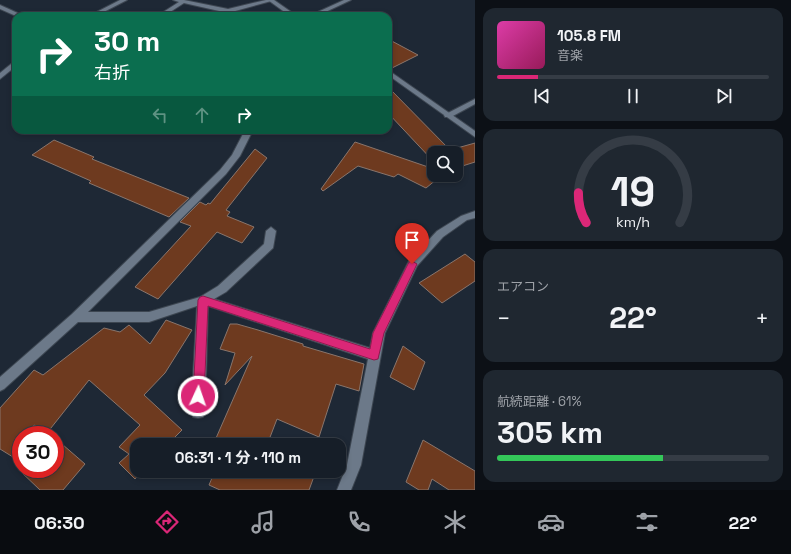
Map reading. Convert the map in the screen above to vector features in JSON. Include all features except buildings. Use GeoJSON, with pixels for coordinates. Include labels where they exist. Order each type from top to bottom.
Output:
{"type":"FeatureCollection","features":[{"type":"Feature","properties":{"kind":"street"},"geometry":{"type":"LineString","coordinates":[[100,12],[124,0]]}},
{"type":"Feature","properties":{"kind":"street"},"geometry":{"type":"LineString","coordinates":[[176,0],[228,11],[271,0],[288,12]]}},
{"type":"Feature","properties":{"kind":"street"},"geometry":{"type":"LineString","coordinates":[[321,12],[348,0]]}},
{"type":"Feature","properties":{"kind":"street"},"geometry":{"type":"LineString","coordinates":[[167,12],[183,2]]}},
{"type":"Feature","properties":{"kind":"street"},"geometry":{"type":"LineString","coordinates":[[0,7],[12,12]]}},
{"type":"Feature","properties":{"kind":"street"},"geometry":{"type":"LineString","coordinates":[[0,77],[12,66]]}},
{"type":"Feature","properties":{"kind":"street"},"geometry":{"type":"LineString","coordinates":[[392,75],[475,135]]}},
{"type":"Feature","properties":{"kind":"street"},"geometry":{"type":"LineString","coordinates":[[448,115],[475,101]]}},
{"type":"Feature","properties":{"kind":"street"},"geometry":{"type":"LineString","coordinates":[[0,385],[76,317],[223,172],[236,156],[247,134]]}},
{"type":"Feature","properties":{"kind":"street"},"geometry":{"type":"LineString","coordinates":[[344,490],[354,466],[379,333],[412,264],[440,234],[464,218],[475,214]]}},
{"type":"Feature","properties":{"kind":"street"},"geometry":{"type":"LineString","coordinates":[[76,317],[149,317],[203,300],[222,289],[269,245],[272,231]]}},
{"type":"Feature","properties":{"kind":"street"},"geometry":{"type":"LineString","coordinates":[[203,300],[374,355]]}},
{"type":"Feature","properties":{"kind":"street"},"geometry":{"type":"LineString","coordinates":[[198,412],[203,300]]}},
{"type":"Feature","properties":{"kind":"route"},"geometry":{"type":"LineString","coordinates":[[198,396],[203,300],[374,355],[379,333],[412,264]]}}]}
